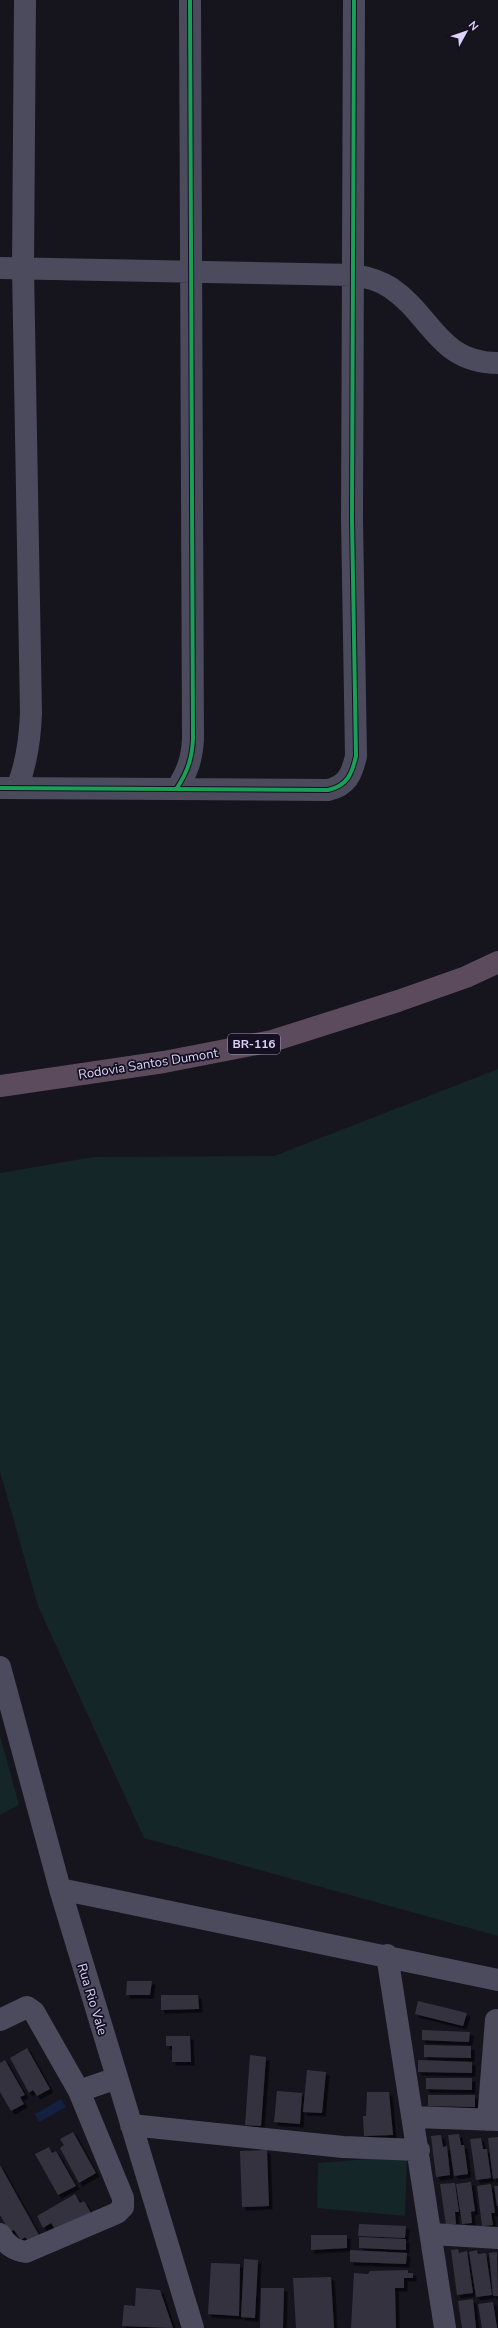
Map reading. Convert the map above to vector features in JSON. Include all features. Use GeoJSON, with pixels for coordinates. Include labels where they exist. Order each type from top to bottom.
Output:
{"type":"FeatureCollection","features":[{"type":"Feature","properties":{"kind":"highway","name":"Rodovia Santos Dumont"},"geometry":{"type":"LineString","coordinates":[[0,1086],[164,1062],[272,1041],[398,1001],[466,977],[498,962]]}},
{"type":"Feature","properties":{"kind":"street"},"geometry":{"type":"LineString","coordinates":[[8,788],[26,765],[30,745],[31,713],[23,268],[25,0]]}},
{"type":"Feature","properties":{"kind":"street"},"geometry":{"type":"LineString","coordinates":[[176,788],[186,773],[192,758],[193,738],[190,0]]}},
{"type":"Feature","properties":{"kind":"street"},"geometry":{"type":"LineString","coordinates":[[8,788],[328,790],[340,787],[353,770],[356,756],[352,519],[354,0]]}},
{"type":"Feature","properties":{"kind":"street"},"geometry":{"type":"LineString","coordinates":[[0,268],[354,275],[374,279],[391,288],[404,298],[458,355],[486,363],[498,363]]}},
{"type":"Feature","properties":{"kind":"street","name":"Rua Rio Vale"},"geometry":{"type":"LineString","coordinates":[[0,1667],[60,1889],[193,2328]]}},
{"type":"Feature","properties":{"kind":"street"},"geometry":{"type":"LineString","coordinates":[[60,1889],[387,1955],[498,1980]]}},
{"type":"Feature","properties":{"kind":"street"},"geometry":{"type":"LineString","coordinates":[[387,1955],[414,2116],[445,2328]]}},
{"type":"Feature","properties":{"kind":"street"},"geometry":{"type":"LineString","coordinates":[[0,2020],[27,2007],[34,2012],[79,2091],[123,2198],[123,2207],[117,2213],[26,2252],[15,2250],[7,2244],[0,2234]]}},
{"type":"Feature","properties":{"kind":"street"},"geometry":{"type":"LineString","coordinates":[[414,2116],[493,2120],[496,2020]]}},
{"type":"Feature","properties":{"kind":"street"},"geometry":{"type":"LineString","coordinates":[[79,2091],[117,2078]]}},
{"type":"Feature","properties":{"kind":"street"},"geometry":{"type":"LineString","coordinates":[[131,2125],[342,2147],[419,2150]]}},
{"type":"Feature","properties":{"kind":"street"},"geometry":{"type":"LineString","coordinates":[[432,2234],[498,2238]]}},
{"type":"Feature","properties":{"kind":"shaded area"},"geometry":{"type":"Polygon","coordinates":[[[498,1069],[498,1936],[144,1838],[38,1606],[0,1472],[0,1173],[93,1157],[274,1156],[498,1069]]]}},
{"type":"Feature","properties":{"kind":"shaded area"},"geometry":{"type":"Polygon","coordinates":[[[0,1735],[19,1805],[0,1815],[0,1735]]]}},
{"type":"Feature","properties":{"kind":"shaded area"},"geometry":{"type":"Polygon","coordinates":[[[407,2156],[405,2216],[317,2208],[318,2163],[407,2156]]]}},
{"type":"Feature","properties":{"kind":"water"},"geometry":{"type":"Polygon","coordinates":[[[61,2099],[66,2107],[39,2122],[35,2114],[61,2099]]]}},
{"type":"Feature","properties":{"kind":"building"},"geometry":{"type":"Polygon","coordinates":[[[127,1981],[152,1981],[150,1995],[126,1995],[127,1981]]]}},
{"type":"Feature","properties":{"kind":"building"},"geometry":{"type":"Polygon","coordinates":[[[161,1995],[198,1995],[199,2009],[161,2010],[161,1995]]]}},
{"type":"Feature","properties":{"kind":"building"},"geometry":{"type":"Polygon","coordinates":[[[418,2001],[467,2013],[463,2026],[415,2014],[418,2001]]]}},
{"type":"Feature","properties":{"kind":"building"},"geometry":{"type":"Polygon","coordinates":[[[422,2030],[470,2032],[469,2042],[422,2040],[422,2030]]]}},
{"type":"Feature","properties":{"kind":"building"},"geometry":{"type":"Polygon","coordinates":[[[166,2036],[190,2036],[191,2062],[172,2062],[172,2046],[166,2046],[166,2036]]]}},
{"type":"Feature","properties":{"kind":"building"},"geometry":{"type":"Polygon","coordinates":[[[424,2045],[471,2046],[471,2058],[424,2057],[424,2045]]]}},
{"type":"Feature","properties":{"kind":"building"},"geometry":{"type":"Polygon","coordinates":[[[27,2048],[50,2089],[37,2096],[33,2090],[29,2093],[10,2058],[27,2048]]]}},
{"type":"Feature","properties":{"kind":"building"},"geometry":{"type":"Polygon","coordinates":[[[250,2055],[266,2057],[261,2126],[245,2125],[250,2055]]]}},
{"type":"Feature","properties":{"kind":"building"},"geometry":{"type":"Polygon","coordinates":[[[5,2060],[25,2095],[20,2097],[24,2104],[11,2111],[0,2092],[0,2063],[5,2060]]]}},
{"type":"Feature","properties":{"kind":"building"},"geometry":{"type":"Polygon","coordinates":[[[418,2060],[472,2062],[472,2073],[418,2072],[418,2060]]]}},
{"type":"Feature","properties":{"kind":"building"},"geometry":{"type":"Polygon","coordinates":[[[307,2070],[326,2072],[322,2113],[303,2112],[307,2070]]]}},
{"type":"Feature","properties":{"kind":"building"},"geometry":{"type":"Polygon","coordinates":[[[426,2078],[472,2078],[472,2090],[426,2089],[426,2078]]]}},
{"type":"Feature","properties":{"kind":"building"},"geometry":{"type":"Polygon","coordinates":[[[277,2091],[302,2093],[300,2124],[274,2122],[277,2091]]]}},
{"type":"Feature","properties":{"kind":"building"},"geometry":{"type":"Polygon","coordinates":[[[367,2092],[389,2092],[393,2135],[364,2136],[363,2116],[366,2116],[367,2092]]]}},
{"type":"Feature","properties":{"kind":"building"},"geometry":{"type":"Polygon","coordinates":[[[428,2095],[475,2095],[475,2107],[428,2106],[428,2095]]]}},
{"type":"Feature","properties":{"kind":"building"},"geometry":{"type":"Polygon","coordinates":[[[73,2132],[96,2173],[79,2183],[60,2148],[64,2145],[60,2139],[73,2132]]]}},
{"type":"Feature","properties":{"kind":"building"},"geometry":{"type":"Polygon","coordinates":[[[459,2134],[461,2145],[464,2145],[468,2174],[454,2176],[448,2135],[459,2134]]]}},
{"type":"Feature","properties":{"kind":"building"},"geometry":{"type":"Polygon","coordinates":[[[441,2135],[443,2147],[447,2146],[450,2175],[436,2177],[431,2136],[441,2135]]]}},
{"type":"Feature","properties":{"kind":"building"},"geometry":{"type":"Polygon","coordinates":[[[498,2137],[498,2178],[493,2179],[488,2138],[498,2137]]]}},
{"type":"Feature","properties":{"kind":"building"},"geometry":{"type":"Polygon","coordinates":[[[481,2138],[483,2149],[487,2149],[491,2178],[476,2180],[470,2139],[481,2138]]]}},
{"type":"Feature","properties":{"kind":"building"},"geometry":{"type":"Polygon","coordinates":[[[49,2147],[52,2153],[56,2151],[76,2186],[58,2195],[35,2154],[49,2147]]]}},
{"type":"Feature","properties":{"kind":"building"},"geometry":{"type":"Polygon","coordinates":[[[267,2150],[269,2206],[242,2207],[240,2151],[267,2150]]]}},
{"type":"Feature","properties":{"kind":"building"},"geometry":{"type":"Polygon","coordinates":[[[0,2165],[40,2237],[30,2243],[25,2237],[21,2240],[14,2230],[10,2232],[0,2215],[0,2165]]]}},
{"type":"Feature","properties":{"kind":"building"},"geometry":{"type":"Polygon","coordinates":[[[471,2182],[475,2211],[471,2212],[472,2223],[462,2224],[456,2184],[471,2182]]]}},
{"type":"Feature","properties":{"kind":"building"},"geometry":{"type":"Polygon","coordinates":[[[455,2183],[459,2212],[455,2212],[456,2224],[446,2225],[440,2184],[455,2183]]]}},
{"type":"Feature","properties":{"kind":"building"},"geometry":{"type":"Polygon","coordinates":[[[491,2184],[495,2213],[491,2213],[493,2225],[482,2226],[477,2186],[491,2184]]]}},
{"type":"Feature","properties":{"kind":"building"},"geometry":{"type":"Polygon","coordinates":[[[494,2186],[498,2186],[498,2206],[497,2206],[494,2186]]]}},
{"type":"Feature","properties":{"kind":"building"},"geometry":{"type":"Polygon","coordinates":[[[75,2194],[80,2203],[84,2201],[91,2213],[55,2229],[51,2223],[43,2228],[37,2216],[75,2194]]]}},
{"type":"Feature","properties":{"kind":"building"},"geometry":{"type":"Polygon","coordinates":[[[359,2224],[406,2226],[405,2238],[358,2236],[359,2224]]]}},
{"type":"Feature","properties":{"kind":"building"},"geometry":{"type":"Polygon","coordinates":[[[311,2235],[347,2235],[347,2248],[311,2250],[311,2235]]]}},
{"type":"Feature","properties":{"kind":"building"},"geometry":{"type":"Polygon","coordinates":[[[359,2237],[406,2239],[406,2250],[359,2248],[359,2237]]]}},
{"type":"Feature","properties":{"kind":"building"},"geometry":{"type":"Polygon","coordinates":[[[458,2249],[459,2253],[467,2251],[473,2293],[457,2295],[451,2250],[458,2249]]]}},
{"type":"Feature","properties":{"kind":"building"},"geometry":{"type":"Polygon","coordinates":[[[350,2250],[407,2253],[406,2264],[350,2262],[350,2250]]]}},
{"type":"Feature","properties":{"kind":"building"},"geometry":{"type":"Polygon","coordinates":[[[477,2250],[478,2254],[486,2253],[492,2295],[476,2297],[469,2252],[477,2250]]]}},
{"type":"Feature","properties":{"kind":"building"},"geometry":{"type":"Polygon","coordinates":[[[497,2252],[498,2296],[493,2296],[489,2253],[497,2252]]]}},
{"type":"Feature","properties":{"kind":"building"},"geometry":{"type":"Polygon","coordinates":[[[244,2259],[258,2260],[255,2318],[241,2317],[244,2259]]]}},
{"type":"Feature","properties":{"kind":"building"},"geometry":{"type":"Polygon","coordinates":[[[211,2263],[240,2264],[239,2316],[208,2314],[211,2263]]]}},
{"type":"Feature","properties":{"kind":"building"},"geometry":{"type":"Polygon","coordinates":[[[408,2270],[408,2273],[413,2273],[413,2278],[404,2278],[404,2288],[395,2288],[396,2328],[351,2328],[354,2273],[368,2274],[370,2271],[408,2270]]]}},
{"type":"Feature","properties":{"kind":"building"},"geometry":{"type":"Polygon","coordinates":[[[331,2277],[334,2328],[296,2328],[293,2278],[331,2277]]]}},
{"type":"Feature","properties":{"kind":"building"},"geometry":{"type":"Polygon","coordinates":[[[136,2288],[160,2290],[173,2328],[122,2326],[124,2305],[135,2306],[136,2288]]]}},
{"type":"Feature","properties":{"kind":"building"},"geometry":{"type":"Polygon","coordinates":[[[261,2288],[284,2288],[283,2328],[260,2328],[261,2288]]]}},
{"type":"Feature","properties":{"kind":"building"},"geometry":{"type":"Polygon","coordinates":[[[473,2299],[476,2328],[462,2328],[458,2301],[473,2299]]]}},
{"type":"Feature","properties":{"kind":"building"},"geometry":{"type":"Polygon","coordinates":[[[493,2302],[497,2328],[482,2328],[478,2304],[493,2302]]]}},
{"type":"Feature","properties":{"kind":"cycle path"},"geometry":{"type":"LineString","coordinates":[[177,788],[189,764],[193,739],[190,0]]}},
{"type":"Feature","properties":{"kind":"cycle path"},"geometry":{"type":"LineString","coordinates":[[0,788],[328,790],[340,786],[348,778],[353,768],[356,756],[352,519],[354,0]]}}]}
